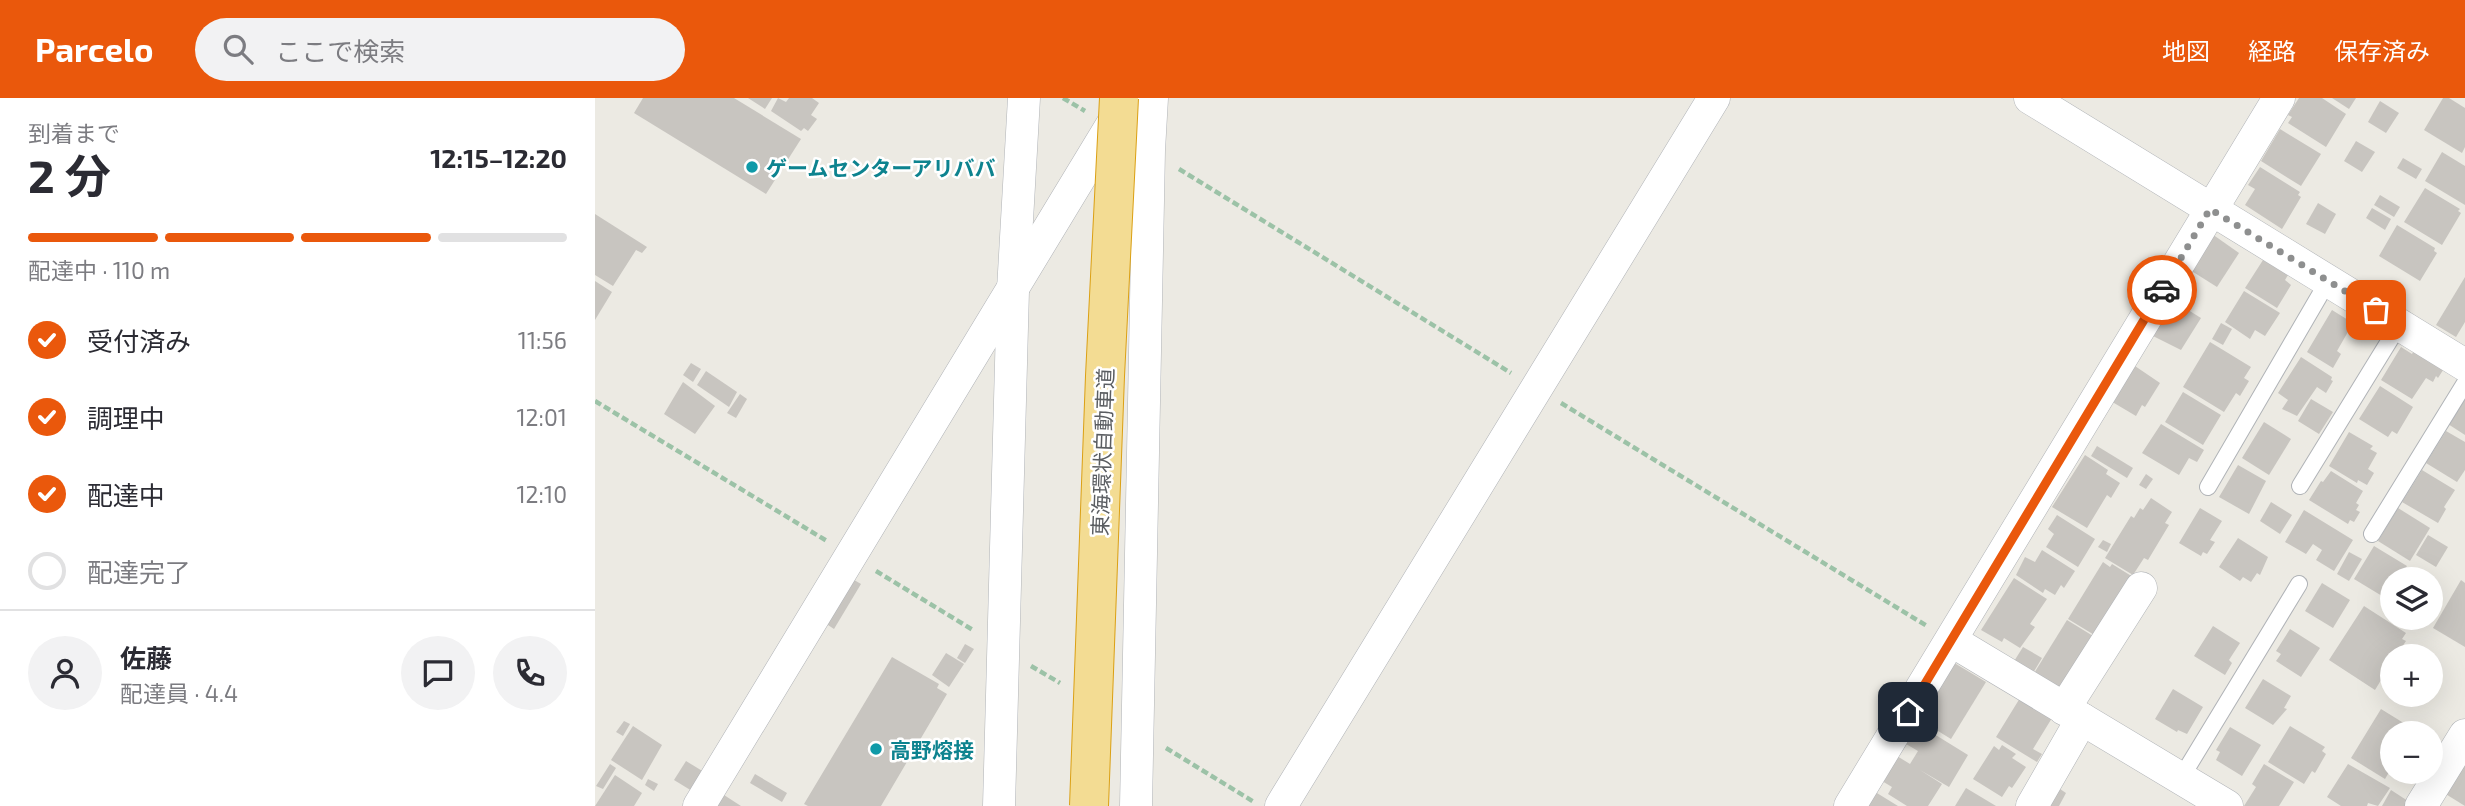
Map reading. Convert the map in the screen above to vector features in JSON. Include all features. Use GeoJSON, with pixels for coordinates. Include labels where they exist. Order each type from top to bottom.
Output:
{"type":"FeatureCollection","features":[{"type":"Feature","properties":{"kind":"highway","name":"東海環状自動車道"},"geometry":{"type":"LineString","coordinates":[[1089,806],[1115,113]]}},
{"type":"Feature","properties":{"kind":"street"},"geometry":{"type":"LineString","coordinates":[[999,806],[1013,290],[1024,98]]}},
{"type":"Feature","properties":{"kind":"street"},"geometry":{"type":"LineString","coordinates":[[699,806],[1013,290],[1115,113],[1128,98]]}},
{"type":"Feature","properties":{"kind":"street"},"geometry":{"type":"LineString","coordinates":[[1136,806],[1152,98]]}},
{"type":"Feature","properties":{"kind":"street"},"geometry":{"type":"LineString","coordinates":[[1281,806],[1714,98]]}},
{"type":"Feature","properties":{"kind":"street"},"geometry":{"type":"LineString","coordinates":[[2030,98],[2465,365]]}},
{"type":"Feature","properties":{"kind":"street"},"geometry":{"type":"LineString","coordinates":[[1850,806],[2279,98]]}},
{"type":"Feature","properties":{"kind":"street"},"geometry":{"type":"LineString","coordinates":[[2032,806],[2073,714],[2141,588]]}},
{"type":"Feature","properties":{"kind":"street"},"geometry":{"type":"LineString","coordinates":[[1951,641],[2227,806]]}},
{"type":"Feature","properties":{"kind":"street"},"geometry":{"type":"LineString","coordinates":[[2421,806],[2465,735]]}},
{"type":"Feature","properties":{"kind":"lane"},"geometry":{"type":"LineString","coordinates":[[2208,487],[2328,281]]}},
{"type":"Feature","properties":{"kind":"lane"},"geometry":{"type":"LineString","coordinates":[[2300,486],[2399,325]]}},
{"type":"Feature","properties":{"kind":"lane"},"geometry":{"type":"LineString","coordinates":[[2372,534],[2465,383]]}},
{"type":"Feature","properties":{"kind":"lane"},"geometry":{"type":"LineString","coordinates":[[2181,778],[2299,584]]}},
{"type":"Feature","properties":{"kind":"path"},"geometry":{"type":"LineString","coordinates":[[1063,98],[1115,113]]}},
{"type":"Feature","properties":{"kind":"path"},"geometry":{"type":"LineString","coordinates":[[1149,150],[1951,641]]}},
{"type":"Feature","properties":{"kind":"path"},"geometry":{"type":"LineString","coordinates":[[595,401],[1070,690]]}},
{"type":"Feature","properties":{"kind":"path"},"geometry":{"type":"LineString","coordinates":[[1138,732],[1261,806]]}},
{"type":"Feature","properties":{"kind":"building","name":"ゲームセンターアリババ"},"geometry":{"type":"Polygon","coordinates":[[[643,98],[734,98],[801,139],[766,194],[634,113],[643,98]]]}},
{"type":"Feature","properties":{"kind":"building"},"geometry":{"type":"Polygon","coordinates":[[[748,98],[772,98],[765,109],[748,98]]]}},
{"type":"Feature","properties":{"kind":"building"},"geometry":{"type":"Polygon","coordinates":[[[778,98],[786,102],[789,98],[812,98],[819,103],[811,115],[817,119],[808,131],[804,128],[801,131],[771,111],[778,98]]]}},
{"type":"Feature","properties":{"kind":"building"},"geometry":{"type":"Polygon","coordinates":[[[2299,98],[2322,98],[2346,114],[2326,147],[2288,123],[2292,117],[2288,115],[2299,98]]]}},
{"type":"Feature","properties":{"kind":"building"},"geometry":{"type":"Polygon","coordinates":[[[2332,98],[2356,98],[2349,109],[2332,98]]]}},
{"type":"Feature","properties":{"kind":"building"},"geometry":{"type":"Polygon","coordinates":[[[2443,98],[2449,98],[2465,108],[2465,147],[2462,153],[2424,130],[2443,98]]]}},
{"type":"Feature","properties":{"kind":"building"},"geometry":{"type":"Polygon","coordinates":[[[2380,101],[2399,113],[2386,133],[2368,122],[2380,101]]]}},
{"type":"Feature","properties":{"kind":"building"},"geometry":{"type":"Polygon","coordinates":[[[2280,129],[2321,154],[2301,186],[2261,161],[2280,129]]]}},
{"type":"Feature","properties":{"kind":"building"},"geometry":{"type":"Polygon","coordinates":[[[2356,141],[2375,152],[2362,172],[2344,161],[2356,141]]]}},
{"type":"Feature","properties":{"kind":"building"},"geometry":{"type":"Polygon","coordinates":[[[2442,152],[2465,166],[2465,205],[2425,181],[2442,152]]]}},
{"type":"Feature","properties":{"kind":"building"},"geometry":{"type":"Polygon","coordinates":[[[2403,158],[2422,169],[2416,179],[2397,168],[2403,158]]]}},
{"type":"Feature","properties":{"kind":"building"},"geometry":{"type":"Polygon","coordinates":[[[2260,167],[2300,192],[2298,195],[2301,197],[2282,229],[2245,205],[2255,189],[2248,185],[2260,167]]]}},
{"type":"Feature","properties":{"kind":"building"},"geometry":{"type":"Polygon","coordinates":[[[2425,188],[2460,209],[2458,211],[2461,213],[2442,245],[2404,222],[2425,188]]]}},
{"type":"Feature","properties":{"kind":"building"},"geometry":{"type":"Polygon","coordinates":[[[2380,195],[2400,207],[2394,217],[2374,205],[2380,195]]]}},
{"type":"Feature","properties":{"kind":"building"},"geometry":{"type":"Polygon","coordinates":[[[2318,203],[2336,214],[2325,234],[2306,224],[2318,203]]]}},
{"type":"Feature","properties":{"kind":"building"},"geometry":{"type":"Polygon","coordinates":[[[2372,208],[2391,219],[2385,230],[2366,218],[2372,208]]]}},
{"type":"Feature","properties":{"kind":"building"},"geometry":{"type":"Polygon","coordinates":[[[595,214],[647,247],[642,253],[636,250],[613,286],[595,275],[595,214]]]}},
{"type":"Feature","properties":{"kind":"building"},"geometry":{"type":"Polygon","coordinates":[[[2397,225],[2435,248],[2437,253],[2420,281],[2379,256],[2397,225]]]}},
{"type":"Feature","properties":{"kind":"building"},"geometry":{"type":"Polygon","coordinates":[[[2212,234],[2239,253],[2217,287],[2190,270],[2212,234]]]}},
{"type":"Feature","properties":{"kind":"building"},"geometry":{"type":"Polygon","coordinates":[[[2263,260],[2288,275],[2285,280],[2291,285],[2277,308],[2245,288],[2263,260]]]}},
{"type":"Feature","properties":{"kind":"building"},"geometry":{"type":"Polygon","coordinates":[[[2465,277],[2465,322],[2456,337],[2436,325],[2465,277]]]}},
{"type":"Feature","properties":{"kind":"building"},"geometry":{"type":"Polygon","coordinates":[[[595,281],[612,292],[595,320],[595,281]]]}},
{"type":"Feature","properties":{"kind":"building"},"geometry":{"type":"Polygon","coordinates":[[[2244,291],[2280,313],[2265,336],[2255,330],[2250,339],[2225,322],[2244,291]]]}},
{"type":"Feature","properties":{"kind":"building"},"geometry":{"type":"Polygon","coordinates":[[[2172,300],[2201,318],[2181,350],[2151,335],[2172,300]]]}},
{"type":"Feature","properties":{"kind":"building"},"geometry":{"type":"Polygon","coordinates":[[[2332,310],[2353,323],[2337,351],[2341,354],[2333,368],[2307,352],[2332,310]]]}},
{"type":"Feature","properties":{"kind":"building"},"geometry":{"type":"Polygon","coordinates":[[[2221,323],[2232,329],[2223,345],[2212,339],[2221,323]]]}},
{"type":"Feature","properties":{"kind":"building"},"geometry":{"type":"Polygon","coordinates":[[[2210,342],[2251,367],[2244,378],[2249,381],[2240,396],[2236,393],[2224,412],[2183,387],[2210,342]]]}},
{"type":"Feature","properties":{"kind":"building"},"geometry":{"type":"Polygon","coordinates":[[[2401,347],[2412,354],[2415,348],[2445,367],[2433,382],[2426,378],[2412,399],[2381,380],[2401,347]]]}},
{"type":"Feature","properties":{"kind":"building"},"geometry":{"type":"Polygon","coordinates":[[[2301,357],[2332,377],[2333,381],[2326,393],[2317,387],[2297,416],[2282,409],[2288,400],[2278,393],[2301,357]]]}},
{"type":"Feature","properties":{"kind":"building"},"geometry":{"type":"Polygon","coordinates":[[[691,363],[701,369],[693,382],[683,375],[691,363]]]}},
{"type":"Feature","properties":{"kind":"building"},"geometry":{"type":"Polygon","coordinates":[[[2132,364],[2160,383],[2136,416],[2109,400],[2132,364]]]}},
{"type":"Feature","properties":{"kind":"building"},"geometry":{"type":"Polygon","coordinates":[[[706,371],[737,392],[729,407],[697,385],[706,371]]]}},
{"type":"Feature","properties":{"kind":"building"},"geometry":{"type":"Polygon","coordinates":[[[683,382],[715,406],[695,434],[664,414],[683,382]]]}},
{"type":"Feature","properties":{"kind":"building"},"geometry":{"type":"Polygon","coordinates":[[[2380,386],[2413,407],[2397,434],[2392,431],[2388,437],[2359,419],[2380,386]]]}},
{"type":"Feature","properties":{"kind":"building"},"geometry":{"type":"Polygon","coordinates":[[[2183,392],[2221,415],[2203,445],[2165,422],[2183,392]]]}},
{"type":"Feature","properties":{"kind":"building"},"geometry":{"type":"Polygon","coordinates":[[[740,394],[747,399],[736,418],[727,413],[740,394]]]}},
{"type":"Feature","properties":{"kind":"building"},"geometry":{"type":"Polygon","coordinates":[[[2465,396],[2465,435],[2448,424],[2465,396]]]}},
{"type":"Feature","properties":{"kind":"building"},"geometry":{"type":"Polygon","coordinates":[[[2311,399],[2333,412],[2319,434],[2298,421],[2311,399]]]}},
{"type":"Feature","properties":{"kind":"building"},"geometry":{"type":"Polygon","coordinates":[[[2264,422],[2291,439],[2269,475],[2242,458],[2264,422]]]}},
{"type":"Feature","properties":{"kind":"building"},"geometry":{"type":"Polygon","coordinates":[[[2161,424],[2204,450],[2197,462],[2189,458],[2179,475],[2142,453],[2161,424]]]}},
{"type":"Feature","properties":{"kind":"building"},"geometry":{"type":"Polygon","coordinates":[[[2446,431],[2465,442],[2465,470],[2457,482],[2426,463],[2446,431]]]}},
{"type":"Feature","properties":{"kind":"building"},"geometry":{"type":"Polygon","coordinates":[[[2349,432],[2373,446],[2370,449],[2377,453],[2368,469],[2374,473],[2367,485],[2358,480],[2357,483],[2329,466],[2349,432]]]}},
{"type":"Feature","properties":{"kind":"building"},"geometry":{"type":"Polygon","coordinates":[[[2097,446],[2133,468],[2127,478],[2091,456],[2097,446]]]}},
{"type":"Feature","properties":{"kind":"building"},"geometry":{"type":"Polygon","coordinates":[[[2085,455],[2108,470],[2106,474],[2120,483],[2111,498],[2107,495],[2087,528],[2052,507],[2085,455]]]}},
{"type":"Feature","properties":{"kind":"building"},"geometry":{"type":"Polygon","coordinates":[[[2238,465],[2266,481],[2249,514],[2219,497],[2238,465]]]}},
{"type":"Feature","properties":{"kind":"building"},"geometry":{"type":"Polygon","coordinates":[[[2422,470],[2455,490],[2438,523],[2402,502],[2422,470]]]}},
{"type":"Feature","properties":{"kind":"building"},"geometry":{"type":"Polygon","coordinates":[[[2331,471],[2363,491],[2356,503],[2359,505],[2356,510],[2360,512],[2354,522],[2350,520],[2348,524],[2309,500],[2331,471]]]}},
{"type":"Feature","properties":{"kind":"building"},"geometry":{"type":"Polygon","coordinates":[[[2146,474],[2153,479],[2146,489],[2139,485],[2146,474]]]}},
{"type":"Feature","properties":{"kind":"building"},"geometry":{"type":"Polygon","coordinates":[[[2151,498],[2172,512],[2165,523],[2169,525],[2148,560],[2144,558],[2133,575],[2105,558],[2131,516],[2134,518],[2140,508],[2143,510],[2151,498]]]}},
{"type":"Feature","properties":{"kind":"building"},"geometry":{"type":"Polygon","coordinates":[[[2271,502],[2292,515],[2280,534],[2260,521],[2271,502]]]}},
{"type":"Feature","properties":{"kind":"building"},"geometry":{"type":"Polygon","coordinates":[[[2200,508],[2222,521],[2210,540],[2215,542],[2207,554],[2203,552],[2201,556],[2179,543],[2200,508]]]}},
{"type":"Feature","properties":{"kind":"building"},"geometry":{"type":"Polygon","coordinates":[[[2398,508],[2430,528],[2410,561],[2378,541],[2398,508]]]}},
{"type":"Feature","properties":{"kind":"building"},"geometry":{"type":"Polygon","coordinates":[[[2304,510],[2353,540],[2334,571],[2316,560],[2322,550],[2313,544],[2306,554],[2285,542],[2304,510]]]}},
{"type":"Feature","properties":{"kind":"building"},"geometry":{"type":"Polygon","coordinates":[[[2057,515],[2095,539],[2078,567],[2046,547],[2054,534],[2048,529],[2057,515]]]}},
{"type":"Feature","properties":{"kind":"building"},"geometry":{"type":"Polygon","coordinates":[[[2428,535],[2448,547],[2436,567],[2416,555],[2428,535]]]}},
{"type":"Feature","properties":{"kind":"building"},"geometry":{"type":"Polygon","coordinates":[[[2238,538],[2268,557],[2260,575],[2257,573],[2251,582],[2243,577],[2240,581],[2219,567],[2238,538]]]}},
{"type":"Feature","properties":{"kind":"building"},"geometry":{"type":"Polygon","coordinates":[[[2103,540],[2111,544],[2107,552],[2098,547],[2103,540]]]}},
{"type":"Feature","properties":{"kind":"building"},"geometry":{"type":"Polygon","coordinates":[[[2374,546],[2407,566],[2380,567],[2380,595],[2354,579],[2374,546]]]}},
{"type":"Feature","properties":{"kind":"building"},"geometry":{"type":"Polygon","coordinates":[[[2042,550],[2075,571],[2064,588],[2061,585],[2055,595],[2045,589],[2043,593],[2016,575],[2025,557],[2035,562],[2042,550]]]}},
{"type":"Feature","properties":{"kind":"building"},"geometry":{"type":"Polygon","coordinates":[[[2349,552],[2362,559],[2349,581],[2337,574],[2349,552]]]}},
{"type":"Feature","properties":{"kind":"building"},"geometry":{"type":"Polygon","coordinates":[[[2103,562],[2110,567],[2112,564],[2133,577],[2096,636],[2068,619],[2103,562]]]}},
{"type":"Feature","properties":{"kind":"building"},"geometry":{"type":"Polygon","coordinates":[[[849,577],[861,584],[834,629],[822,621],[849,577]]]}},
{"type":"Feature","properties":{"kind":"building"},"geometry":{"type":"Polygon","coordinates":[[[2014,578],[2047,599],[2030,624],[2035,627],[2020,648],[2004,638],[2002,642],[1981,630],[2014,578]]]}},
{"type":"Feature","properties":{"kind":"building"},"geometry":{"type":"Polygon","coordinates":[[[2461,580],[2465,583],[2465,647],[2436,630],[2443,630],[2443,611],[2461,580]]]}},
{"type":"Feature","properties":{"kind":"building"},"geometry":{"type":"Polygon","coordinates":[[[2322,583],[2350,600],[2333,628],[2305,611],[2322,583]]]}},
{"type":"Feature","properties":{"kind":"building"},"geometry":{"type":"Polygon","coordinates":[[[2364,606],[2380,616],[2380,630],[2401,630],[2406,633],[2402,639],[2406,641],[2404,644],[2380,644],[2380,682],[2375,690],[2329,660],[2364,606]]]}},
{"type":"Feature","properties":{"kind":"building"},"geometry":{"type":"Polygon","coordinates":[[[2067,620],[2098,639],[2060,696],[2031,678],[2067,620]]]}},
{"type":"Feature","properties":{"kind":"building"},"geometry":{"type":"Polygon","coordinates":[[[2213,626],[2240,643],[2229,660],[2232,663],[2225,675],[2194,656],[2213,626]]]}},
{"type":"Feature","properties":{"kind":"building"},"geometry":{"type":"Polygon","coordinates":[[[2290,629],[2320,648],[2301,677],[2276,661],[2281,654],[2276,651],[2290,629]]]}},
{"type":"Feature","properties":{"kind":"building"},"geometry":{"type":"Polygon","coordinates":[[[965,644],[974,649],[965,663],[957,658],[965,644]]]}},
{"type":"Feature","properties":{"kind":"building"},"geometry":{"type":"Polygon","coordinates":[[[2023,647],[2042,658],[2030,678],[2011,666],[2023,647]]]}},
{"type":"Feature","properties":{"kind":"building"},"geometry":{"type":"Polygon","coordinates":[[[946,653],[964,664],[949,687],[932,675],[946,653]]]}},
{"type":"Feature","properties":{"kind":"building","name":"高野熔接"},"geometry":{"type":"Polygon","coordinates":[[[892,657],[939,684],[937,688],[947,694],[881,806],[804,804],[892,657]]]}},
{"type":"Feature","properties":{"kind":"building"},"geometry":{"type":"Polygon","coordinates":[[[1951,661],[1986,682],[1951,739],[1917,718],[1951,661]]]}},
{"type":"Feature","properties":{"kind":"building"},"geometry":{"type":"Polygon","coordinates":[[[2263,679],[2291,696],[2284,708],[2287,709],[2273,725],[2245,708],[2263,679]]]}},
{"type":"Feature","properties":{"kind":"building"},"geometry":{"type":"Polygon","coordinates":[[[2173,689],[2203,707],[2187,734],[2178,730],[2177,732],[2155,719],[2173,689]]]}},
{"type":"Feature","properties":{"kind":"building"},"geometry":{"type":"Polygon","coordinates":[[[2020,698],[2052,718],[2033,749],[2042,754],[2037,762],[1996,737],[2020,698]]]}},
{"type":"Feature","properties":{"kind":"building"},"geometry":{"type":"Polygon","coordinates":[[[2381,709],[2400,721],[2380,721],[2380,776],[2351,758],[2381,709]]]}},
{"type":"Feature","properties":{"kind":"building"},"geometry":{"type":"Polygon","coordinates":[[[624,721],[630,724],[623,736],[616,732],[624,721]]]}},
{"type":"Feature","properties":{"kind":"building"},"geometry":{"type":"Polygon","coordinates":[[[1913,721],[1968,755],[1949,787],[1920,770],[1942,784],[1928,806],[1907,806],[1888,794],[1892,787],[1882,781],[1897,756],[1910,764],[1918,751],[1901,741],[1913,721]]]}},
{"type":"Feature","properties":{"kind":"building"},"geometry":{"type":"Polygon","coordinates":[[[633,726],[662,745],[642,780],[611,760],[633,726]]]}},
{"type":"Feature","properties":{"kind":"building"},"geometry":{"type":"Polygon","coordinates":[[[2290,726],[2325,747],[2322,751],[2326,754],[2315,773],[2312,771],[2304,784],[2268,762],[2290,726]]]}},
{"type":"Feature","properties":{"kind":"building"},"geometry":{"type":"Polygon","coordinates":[[[2230,727],[2261,745],[2242,776],[2216,760],[2220,752],[2216,750],[2230,727]]]}},
{"type":"Feature","properties":{"kind":"building"},"geometry":{"type":"Polygon","coordinates":[[[2002,745],[2016,754],[2012,758],[2026,767],[2012,788],[2009,786],[2002,797],[1973,779],[1994,746],[1999,750],[2002,745]]]}},
{"type":"Feature","properties":{"kind":"building"},"geometry":{"type":"Polygon","coordinates":[[[2465,760],[2465,806],[2444,793],[2465,760]]]}},
{"type":"Feature","properties":{"kind":"building"},"geometry":{"type":"Polygon","coordinates":[[[686,761],[704,772],[692,791],[674,780],[686,761]]]}},
{"type":"Feature","properties":{"kind":"building"},"geometry":{"type":"Polygon","coordinates":[[[610,764],[616,768],[603,789],[596,786],[610,764]]]}},
{"type":"Feature","properties":{"kind":"building"},"geometry":{"type":"Polygon","coordinates":[[[2264,764],[2294,782],[2279,806],[2244,806],[2256,787],[2252,784],[2264,764]]]}},
{"type":"Feature","properties":{"kind":"building"},"geometry":{"type":"Polygon","coordinates":[[[2348,764],[2390,788],[2378,806],[2368,803],[2367,806],[2341,806],[2327,797],[2348,764]]]}},
{"type":"Feature","properties":{"kind":"building"},"geometry":{"type":"Polygon","coordinates":[[[755,774],[787,793],[782,802],[750,783],[755,774]]]}},
{"type":"Feature","properties":{"kind":"building"},"geometry":{"type":"Polygon","coordinates":[[[615,775],[642,793],[634,806],[595,806],[615,775]]]}},
{"type":"Feature","properties":{"kind":"building"},"geometry":{"type":"Polygon","coordinates":[[[648,779],[658,784],[654,791],[645,785],[648,779]]]}},
{"type":"Feature","properties":{"kind":"building"},"geometry":{"type":"Polygon","coordinates":[[[1966,788],[1996,806],[1955,806],[1966,788]]]}},
{"type":"Feature","properties":{"kind":"building"},"geometry":{"type":"Polygon","coordinates":[[[2060,789],[2066,793],[2059,806],[2050,806],[2060,789]]]}},
{"type":"Feature","properties":{"kind":"building"},"geometry":{"type":"Polygon","coordinates":[[[1872,790],[1898,806],[1867,806],[1872,790]]]}},
{"type":"Feature","properties":{"kind":"building"},"geometry":{"type":"Polygon","coordinates":[[[2391,790],[2408,801],[2405,806],[2382,806],[2391,790]]]}},
{"type":"Feature","properties":{"kind":"building"},"geometry":{"type":"Polygon","coordinates":[[[724,795],[741,806],[717,806],[724,795]]]}},
{"type":"Feature","properties":{"kind":"way so far"},"geometry":{"type":"LineString","coordinates":[[2162,290],[2210,209],[2376,310]]}},
{"type":"Feature","properties":{"kind":"place","name":"ゲームセンターアリババ"},"geometry":{"type":"Point","coordinates":[752,167]}},
{"type":"Feature","properties":{"kind":"place","name":"高野熔接"},"geometry":{"type":"Point","coordinates":[876,749]}},
{"type":"Feature","properties":{"kind":"route"},"geometry":{"type":"LineString","coordinates":[[1908,712],[2162,290]]}}]}
